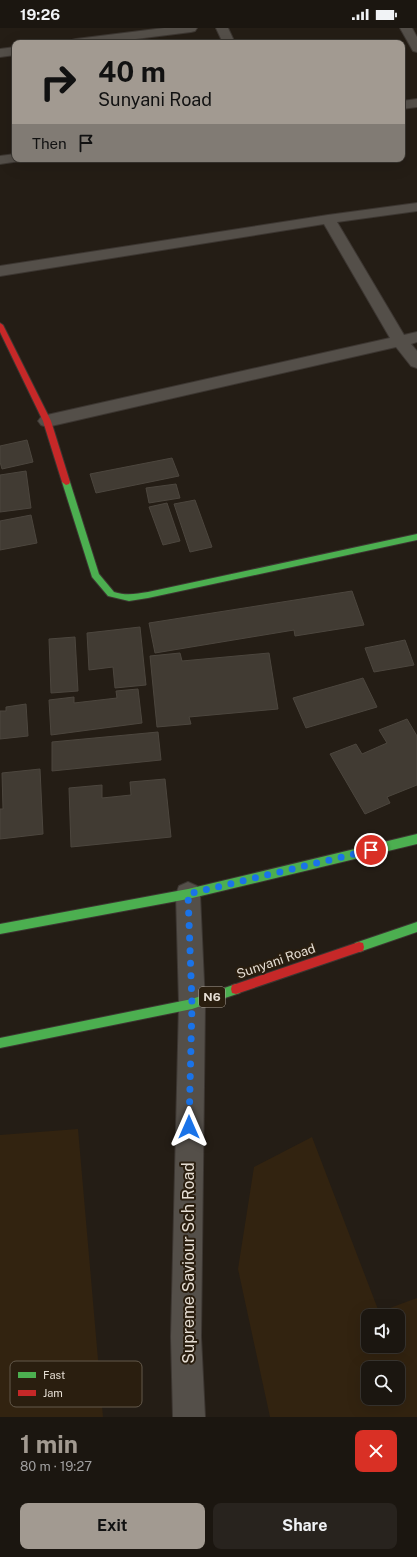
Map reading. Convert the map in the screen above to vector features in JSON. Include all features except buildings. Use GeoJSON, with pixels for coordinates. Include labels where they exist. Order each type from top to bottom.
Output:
{"type":"FeatureCollection","features":[{"type":"Feature","properties":{"kind":"street"},"geometry":{"type":"LineString","coordinates":[[99,40],[191,28]]}},
{"type":"Feature","properties":{"kind":"street"},"geometry":{"type":"LineString","coordinates":[[222,28],[228,40]]}},
{"type":"Feature","properties":{"kind":"street"},"geometry":{"type":"LineString","coordinates":[[406,28],[417,48]]}},
{"type":"Feature","properties":{"kind":"street"},"geometry":{"type":"LineString","coordinates":[[0,53],[12,51]]}},
{"type":"Feature","properties":{"kind":"street"},"geometry":{"type":"LineString","coordinates":[[405,105],[417,103]]}},
{"type":"Feature","properties":{"kind":"street"},"geometry":{"type":"LineString","coordinates":[[0,160],[12,158]]}},
{"type":"Feature","properties":{"kind":"street"},"geometry":{"type":"LineString","coordinates":[[0,271],[328,219],[417,207]]}},
{"type":"Feature","properties":{"kind":"street"},"geometry":{"type":"LineString","coordinates":[[328,219],[400,341],[417,362]]}},
{"type":"Feature","properties":{"kind":"street"},"geometry":{"type":"LineString","coordinates":[[0,325],[47,421],[95,575],[110,595],[123,598],[148,595],[417,537]]}},
{"type":"Feature","properties":{"kind":"street"},"geometry":{"type":"LineString","coordinates":[[47,421],[417,336]]}},
{"type":"Feature","properties":{"kind":"street"},"geometry":{"type":"LineString","coordinates":[[0,929],[188,894],[417,839]]}},
{"type":"Feature","properties":{"kind":"street","name":"Supreme Saviour Sch Road"},"geometry":{"type":"LineString","coordinates":[[188,894],[192,1004],[186,1337],[190,1417]]}},
{"type":"Feature","properties":{"kind":"street","name":"Sunyani Road"},"geometry":{"type":"LineString","coordinates":[[0,1043],[192,1004],[417,926]]}},
{"type":"Feature","properties":{"kind":"shaded area"},"geometry":{"type":"Polygon","coordinates":[[[78,1129],[98,1361],[10,1361],[10,1407],[102,1407],[103,1417],[0,1417],[0,1135],[78,1129]]]}},
{"type":"Feature","properties":{"kind":"shaded area"},"geometry":{"type":"Polygon","coordinates":[[[312,1137],[378,1309],[361,1309],[361,1353],[405,1353],[405,1309],[387,1309],[417,1298],[417,1417],[270,1417],[238,1269],[254,1167],[312,1137]]]}},
{"type":"Feature","properties":{"kind":"traffic: fast"},"geometry":{"type":"LineString","coordinates":[[66,482],[95,575],[111,594],[129,598],[417,537]]}},
{"type":"Feature","properties":{"kind":"traffic: fast"},"geometry":{"type":"LineString","coordinates":[[0,929],[188,894],[417,839]]}},
{"type":"Feature","properties":{"kind":"traffic: fast"},"geometry":{"type":"LineString","coordinates":[[359,947],[417,927]]}},
{"type":"Feature","properties":{"kind":"traffic: fast"},"geometry":{"type":"LineString","coordinates":[[0,1043],[192,1004],[236,989]]}},
{"type":"Feature","properties":{"kind":"traffic: jam"},"geometry":{"type":"LineString","coordinates":[[0,325],[47,421],[66,482]]}},
{"type":"Feature","properties":{"kind":"traffic: jam"},"geometry":{"type":"LineString","coordinates":[[236,989],[359,947]]}},
{"type":"Feature","properties":{"kind":"route"},"geometry":{"type":"LineString","coordinates":[[189,1127],[192,1004],[188,894],[371,850]]}}]}
